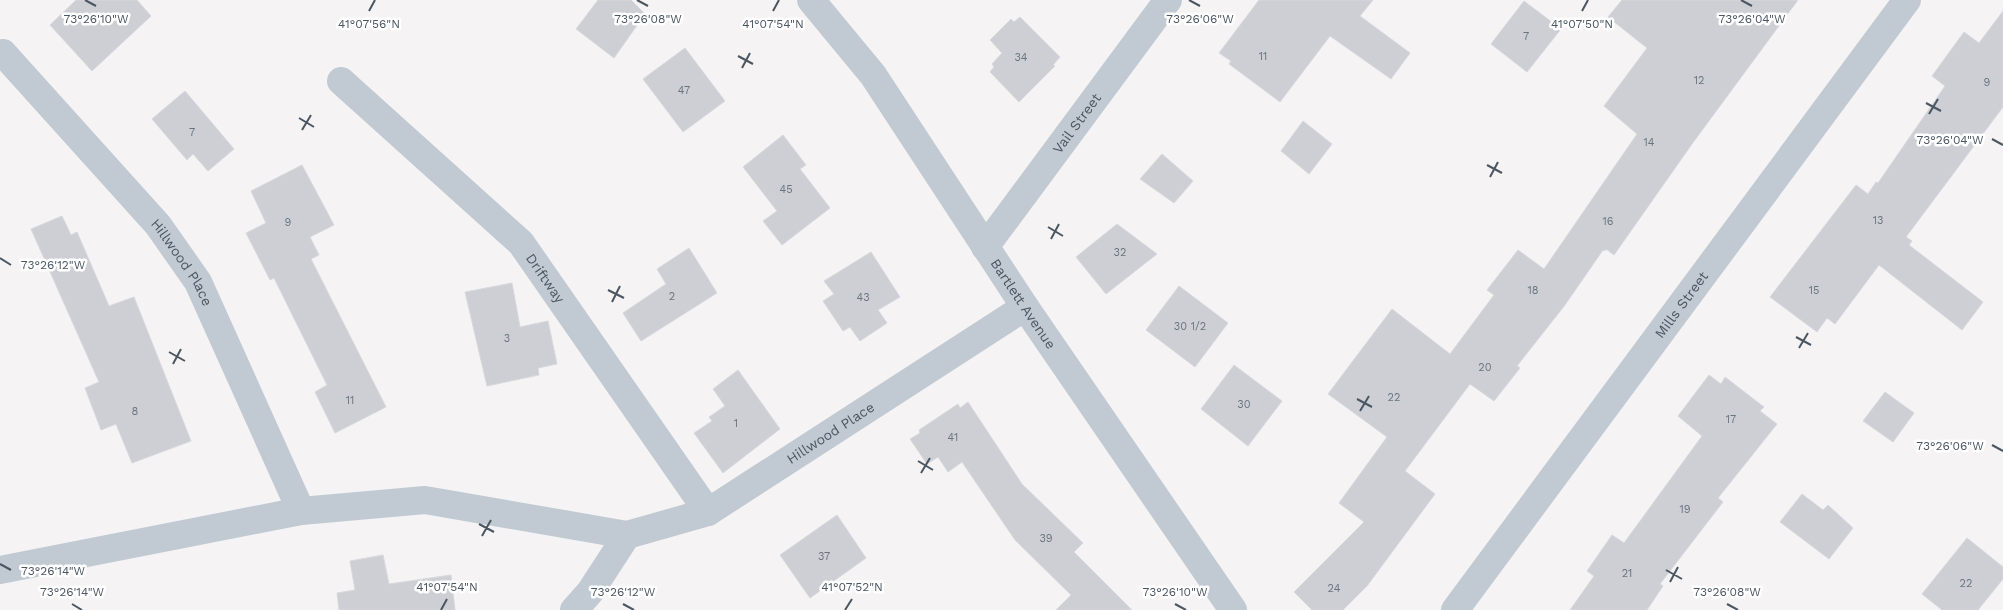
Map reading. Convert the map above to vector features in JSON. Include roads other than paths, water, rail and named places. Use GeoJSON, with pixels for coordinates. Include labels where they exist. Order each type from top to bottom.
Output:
{"type":"FeatureCollection","features":[{"type":"Feature","properties":{"kind":"street","name":"Bartlett Avenue"},"geometry":{"type":"LineString","coordinates":[[811,0],[873,75],[1025,307],[1233,610]]}},
{"type":"Feature","properties":{"kind":"street","name":"Vail Street"},"geometry":{"type":"LineString","coordinates":[[985,247],[1168,0]]}},
{"type":"Feature","properties":{"kind":"street","name":"Mills Street"},"geometry":{"type":"LineString","coordinates":[[1456,610],[1907,0]]}},
{"type":"Feature","properties":{"kind":"street","name":"Hillwood Place"},"geometry":{"type":"LineString","coordinates":[[3,53],[158,225],[198,282],[301,511]]}},
{"type":"Feature","properties":{"kind":"street","name":"Driftway"},"geometry":{"type":"LineString","coordinates":[[341,81],[521,244],[708,512]]}},
{"type":"Feature","properties":{"kind":"street","name":"Hillwood Place"},"geometry":{"type":"LineString","coordinates":[[0,570],[301,511],[424,500],[627,535],[708,512],[1025,307]]}},
{"type":"Feature","properties":{"kind":"street"},"geometry":{"type":"LineString","coordinates":[[574,610],[590,592],[627,535]]}}]}
